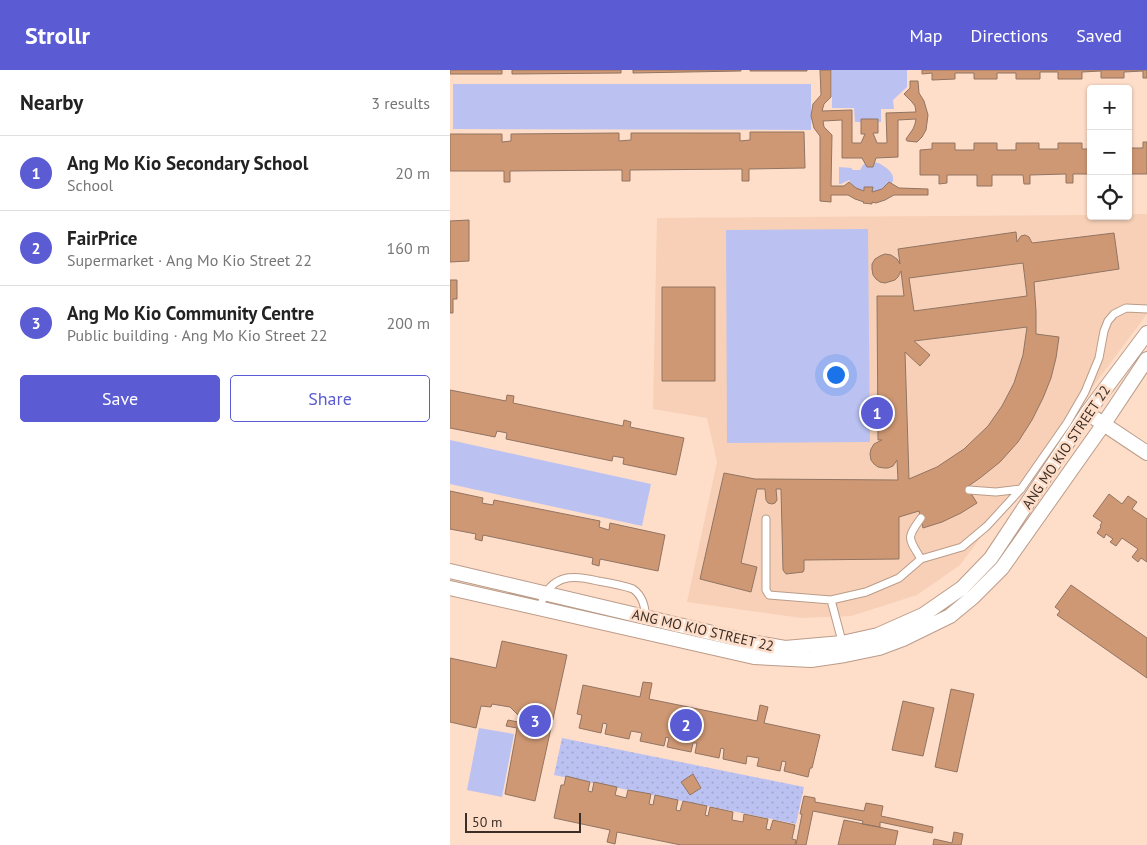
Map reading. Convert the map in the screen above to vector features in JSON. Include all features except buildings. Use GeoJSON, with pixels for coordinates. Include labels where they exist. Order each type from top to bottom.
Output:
{"type":"FeatureCollection","features":[{"type":"Feature","properties":{"kind":"street","name":"ANG MO KIO STREET 22"},"geometry":{"type":"LineString","coordinates":[[450,588],[754,657],[812,660],[844,649],[923,615],[962,588],[991,558],[1088,413],[1147,333]]}},
{"type":"Feature","properties":{"kind":"street","name":"ANG MO KIO STREET 22"},"geometry":{"type":"LineString","coordinates":[[450,571],[751,642],[785,648],[879,648],[903,639],[950,616],[973,597],[1002,568],[1147,358]]}},
{"type":"Feature","properties":{"kind":"street"},"geometry":{"type":"LineString","coordinates":[[1088,413],[1147,453]]}},
{"type":"Feature","properties":{"kind":"lane"},"geometry":{"type":"LineString","coordinates":[[766,519],[766,590],[769,595],[832,600],[866,592],[899,578],[921,559],[962,547],[987,526],[1021,489],[1067,423],[1085,392],[1098,358],[1108,321],[1114,314],[1126,308],[1147,309]]}},
{"type":"Feature","properties":{"kind":"lane"},"geometry":{"type":"LineString","coordinates":[[969,490],[996,492],[1021,489]]}},
{"type":"Feature","properties":{"kind":"lane"},"geometry":{"type":"LineString","coordinates":[[921,518],[911,532],[910,541],[921,559]]}},
{"type":"Feature","properties":{"kind":"lane"},"geometry":{"type":"LineString","coordinates":[[540,608],[545,594],[553,585],[568,577],[586,578],[624,586],[633,589],[639,594],[645,610],[645,632]]}},
{"type":"Feature","properties":{"kind":"lane"},"geometry":{"type":"LineString","coordinates":[[832,600],[844,649]]}},
{"type":"Feature","properties":{"kind":"shaded area"},"geometry":{"type":"Polygon","coordinates":[[[832,70],[907,70],[907,87],[893,100],[894,109],[881,109],[881,122],[855,122],[854,108],[832,108],[832,70]]]}},
{"type":"Feature","properties":{"kind":"shaded area"},"geometry":{"type":"Polygon","coordinates":[[[453,84],[811,84],[811,130],[453,129],[453,84]]]}},
{"type":"Feature","properties":{"kind":"shaded area"},"geometry":{"type":"Polygon","coordinates":[[[866,163],[878,163],[884,166],[893,176],[892,183],[881,191],[870,192],[856,189],[849,180],[839,184],[839,167],[860,170],[866,163]]]}},
{"type":"Feature","properties":{"kind":"shaded area"},"geometry":{"type":"Polygon","coordinates":[[[1132,214],[1147,214],[1147,314],[960,565],[917,595],[851,616],[801,618],[687,602],[717,462],[707,418],[653,409],[657,218],[1087,215],[1087,220],[1132,220],[1132,214]]]}},
{"type":"Feature","properties":{"kind":"shaded area"},"geometry":{"type":"Polygon","coordinates":[[[868,229],[870,442],[727,443],[726,230],[868,229]]]}},
{"type":"Feature","properties":{"kind":"shaded area"},"geometry":{"type":"Polygon","coordinates":[[[450,440],[651,484],[642,526],[450,484],[450,440]]]}},
{"type":"Feature","properties":{"kind":"shaded area"},"geometry":{"type":"Polygon","coordinates":[[[479,728],[514,734],[502,797],[467,790],[479,728]]]}},
{"type":"Feature","properties":{"kind":"shaded area"},"geometry":{"type":"Polygon","coordinates":[[[562,738],[804,787],[796,824],[554,775],[562,738]],[[693,774],[681,782],[690,795],[701,788],[693,774]]]}},
{"type":"Feature","properties":{"kind":"place","name":"Ang Mo Kio Secondary School"},"geometry":{"type":"Point","coordinates":[877,413]}},
{"type":"Feature","properties":{"kind":"place","name":"Ang Mo Kio Community Centre"},"geometry":{"type":"Point","coordinates":[535,721]}},
{"type":"Feature","properties":{"kind":"place","name":"FairPrice"},"geometry":{"type":"Point","coordinates":[686,725]}}]}
